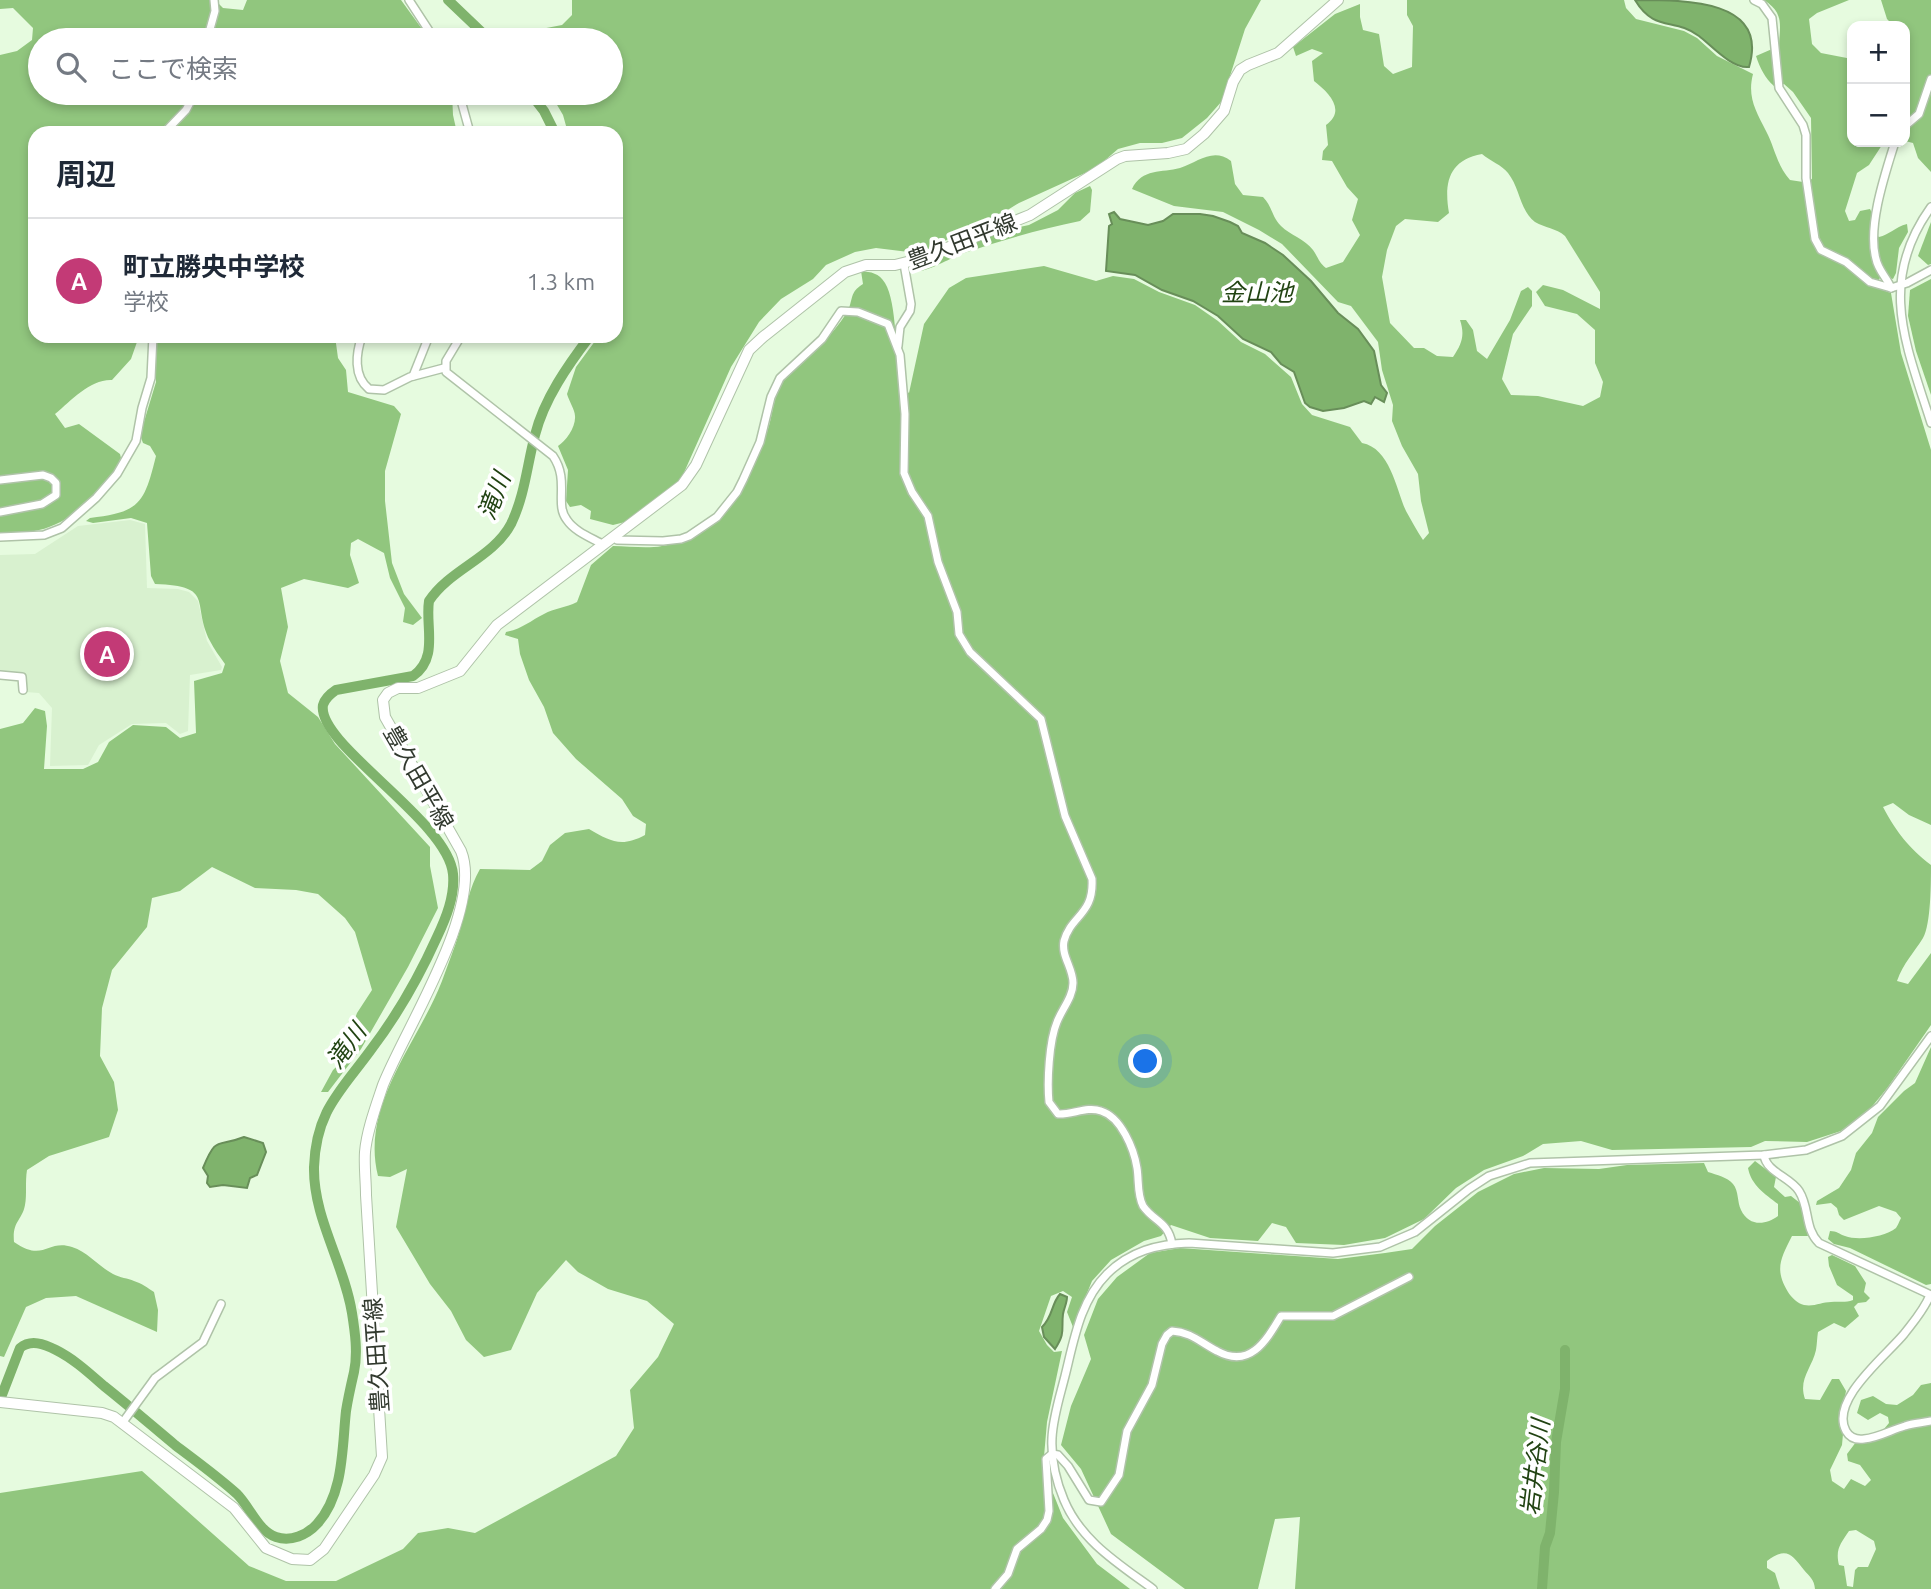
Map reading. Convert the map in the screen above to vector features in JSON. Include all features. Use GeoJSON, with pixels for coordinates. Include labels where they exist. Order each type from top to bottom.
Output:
{"type":"FeatureCollection","features":[{"type":"Feature","properties":{"kind":"main road","name":"豊久田平線"},"geometry":{"type":"LineString","coordinates":[[0,1402],[102,1413],[125,1419],[234,1508],[266,1548],[292,1559],[310,1560],[324,1549],[380,1463],[382,1438],[366,1195],[365,1152],[368,1136],[384,1085],[449,944],[466,884],[465,860],[461,851],[385,717],[383,700],[393,690],[418,688],[460,671],[497,625],[682,485],[696,465],[743,363],[756,343],[845,272],[866,265],[904,264],[1030,215],[1116,159],[1185,149],[1205,134],[1224,111],[1233,82],[1240,70],[1278,53],[1338,0]]}},
{"type":"Feature","properties":{"kind":"street"},"geometry":{"type":"LineString","coordinates":[[210,28],[215,11],[214,0]]}},
{"type":"Feature","properties":{"kind":"street"},"geometry":{"type":"LineString","coordinates":[[409,0],[427,28]]}},
{"type":"Feature","properties":{"kind":"street"},"geometry":{"type":"LineString","coordinates":[[1754,0],[1762,4],[1772,18],[1779,88],[1803,125],[1806,135],[1806,178],[1815,239],[1821,250],[1846,261],[1870,282],[1896,287],[1931,271]]}},
{"type":"Feature","properties":{"kind":"street"},"geometry":{"type":"LineString","coordinates":[[1910,122],[1919,114],[1931,79]]}},
{"type":"Feature","properties":{"kind":"street"},"geometry":{"type":"LineString","coordinates":[[171,126],[189,105]]}},
{"type":"Feature","properties":{"kind":"street"},"geometry":{"type":"LineString","coordinates":[[462,105],[468,126]]}},
{"type":"Feature","properties":{"kind":"street"},"geometry":{"type":"LineString","coordinates":[[1894,147],[1878,199],[1874,250],[1876,262],[1896,287]]}},
{"type":"Feature","properties":{"kind":"street"},"geometry":{"type":"LineString","coordinates":[[1931,207],[1910,241],[1896,287],[1903,332],[1931,423]]}},
{"type":"Feature","properties":{"kind":"street"},"geometry":{"type":"LineString","coordinates":[[904,264],[911,304],[910,311],[900,327],[898,346],[905,414],[904,473],[912,492],[928,516],[938,562],[957,612],[959,634],[970,652],[1041,719],[1065,816],[1092,879],[1088,906],[1065,940],[1063,949],[1073,975],[1073,983],[1053,1035],[1049,1102],[1058,1114],[1069,1115],[1094,1109],[1111,1115],[1135,1157],[1143,1205],[1163,1223],[1172,1244]]}},
{"type":"Feature","properties":{"kind":"street"},"geometry":{"type":"LineString","coordinates":[[614,537],[617,540],[640,541],[681,539],[717,517],[737,492],[760,442],[771,397],[780,378],[822,339],[841,311],[858,312],[888,324],[898,346]]}},
{"type":"Feature","properties":{"kind":"street"},"geometry":{"type":"LineString","coordinates":[[0,537],[44,535],[62,528],[96,498],[117,474],[136,441],[151,378],[153,343]]}},
{"type":"Feature","properties":{"kind":"street"},"geometry":{"type":"LineString","coordinates":[[359,343],[356,361],[362,381],[369,389],[384,390],[413,376],[444,368]]}},
{"type":"Feature","properties":{"kind":"street"},"geometry":{"type":"LineString","coordinates":[[413,376],[426,343]]}},
{"type":"Feature","properties":{"kind":"street"},"geometry":{"type":"LineString","coordinates":[[457,343],[444,368],[449,376],[552,456],[561,469],[562,512],[565,519],[604,545]]}},
{"type":"Feature","properties":{"kind":"street"},"geometry":{"type":"LineString","coordinates":[[0,480],[43,475],[51,478],[57,489],[56,495],[42,504],[0,512]]}},
{"type":"Feature","properties":{"kind":"street"},"geometry":{"type":"LineString","coordinates":[[0,675],[22,677],[23,691]]}},
{"type":"Feature","properties":{"kind":"street"},"geometry":{"type":"LineString","coordinates":[[1153,1589],[1100,1550],[1086,1534],[1066,1503],[1052,1454],[1057,1407],[1078,1328],[1091,1294],[1121,1262],[1148,1248],[1189,1243],[1333,1253],[1380,1247],[1415,1232],[1489,1176],[1530,1163],[1764,1156],[1797,1152],[1825,1144],[1858,1125],[1887,1098],[1931,1036]]}},
{"type":"Feature","properties":{"kind":"street"},"geometry":{"type":"LineString","coordinates":[[1764,1156],[1767,1165],[1796,1186],[1801,1194],[1810,1230],[1819,1243],[1931,1295],[1924,1310],[1852,1393],[1846,1403],[1844,1424],[1847,1433],[1853,1438],[1875,1438],[1907,1425],[1931,1421]]}},
{"type":"Feature","properties":{"kind":"street"},"geometry":{"type":"LineString","coordinates":[[995,1589],[1008,1574],[1017,1549],[1041,1529],[1047,1520],[1049,1511],[1046,1459],[1052,1454],[1058,1455],[1068,1466],[1089,1500],[1101,1502],[1119,1475],[1127,1431],[1152,1385],[1162,1345],[1172,1331],[1183,1331],[1194,1336],[1217,1352],[1232,1357],[1243,1356],[1261,1347],[1281,1317],[1333,1316],[1409,1277]]}},
{"type":"Feature","properties":{"kind":"street"},"geometry":{"type":"LineString","coordinates":[[125,1419],[155,1378],[204,1342],[221,1304]]}},
{"type":"Feature","properties":{"kind":"shaded area"},"geometry":{"type":"Polygon","coordinates":[[[0,0],[215,0],[223,8],[243,10],[247,0],[401,0],[421,28],[33,28],[13,8],[0,9],[0,0]]]}},
{"type":"Feature","properties":{"kind":"shaded area"},"geometry":{"type":"Polygon","coordinates":[[[572,0],[1261,0],[1245,29],[1222,101],[1207,118],[1182,138],[1162,143],[1140,143],[1118,149],[1096,168],[1019,203],[993,219],[965,229],[935,247],[917,253],[876,248],[855,252],[826,265],[813,279],[781,299],[759,322],[731,367],[682,477],[659,499],[625,522],[613,525],[590,519],[591,511],[581,505],[570,507],[566,501],[568,470],[558,446],[574,425],[575,414],[567,394],[576,367],[594,343],[623,343],[623,126],[566,126],[557,105],[623,105],[623,28],[546,28],[562,25],[572,15],[572,0]]]}},
{"type":"Feature","properties":{"kind":"shaded area"},"geometry":{"type":"Polygon","coordinates":[[[1407,0],[1624,0],[1626,8],[1636,19],[1684,31],[1697,38],[1717,56],[1753,74],[1751,90],[1754,104],[1779,163],[1790,180],[1803,182],[1812,179],[1811,118],[1784,84],[1774,86],[1771,83],[1756,56],[1779,46],[1778,14],[1764,0],[1849,0],[1809,19],[1812,44],[1821,53],[1847,58],[1847,147],[1881,147],[1869,165],[1857,173],[1845,211],[1849,221],[1855,220],[1860,211],[1870,209],[1873,215],[1873,232],[1879,237],[1907,224],[1908,232],[1899,248],[1893,279],[1881,276],[1875,287],[1891,293],[1901,353],[1931,450],[1931,825],[1909,815],[1893,803],[1883,807],[1904,839],[1931,865],[1926,932],[1897,981],[1908,984],[1931,953],[1931,1025],[1866,1114],[1841,1131],[1807,1142],[1765,1141],[1751,1147],[1612,1150],[1581,1141],[1543,1144],[1523,1156],[1484,1170],[1456,1188],[1424,1219],[1385,1238],[1344,1245],[1296,1243],[1286,1227],[1272,1223],[1258,1241],[1210,1238],[1171,1225],[1161,1236],[1144,1241],[1111,1260],[1092,1281],[1073,1327],[1067,1312],[1072,1297],[1063,1291],[1051,1296],[1039,1331],[1054,1352],[1062,1351],[1047,1422],[1043,1468],[1063,1518],[1097,1564],[1130,1589],[0,1589],[0,1493],[142,1471],[249,1566],[286,1581],[336,1581],[403,1549],[418,1533],[448,1528],[475,1533],[616,1456],[634,1428],[630,1390],[658,1357],[674,1324],[647,1301],[608,1289],[578,1272],[566,1260],[537,1293],[511,1350],[484,1357],[466,1340],[451,1311],[430,1284],[396,1227],[407,1169],[390,1177],[378,1176],[375,1150],[377,1124],[384,1099],[442,981],[470,891],[480,869],[530,870],[542,861],[550,845],[565,833],[589,829],[610,840],[622,842],[645,835],[646,824],[633,816],[622,799],[576,759],[553,733],[544,707],[529,680],[518,639],[505,635],[506,632],[577,602],[591,565],[613,546],[656,547],[684,541],[703,532],[718,520],[731,506],[752,471],[783,381],[841,321],[849,309],[855,291],[863,284],[861,271],[880,277],[889,292],[894,317],[899,384],[909,393],[924,324],[949,288],[966,278],[1044,266],[1096,281],[1113,276],[1134,279],[1159,292],[1195,305],[1241,342],[1265,354],[1291,377],[1302,404],[1312,415],[1350,427],[1362,443],[1372,446],[1379,453],[1386,461],[1406,511],[1423,540],[1429,533],[1418,474],[1392,421],[1393,405],[1382,370],[1378,342],[1351,306],[1338,302],[1282,244],[1259,230],[1223,212],[1174,206],[1132,189],[1136,182],[1147,174],[1180,168],[1212,155],[1224,157],[1231,161],[1235,184],[1243,195],[1263,197],[1281,226],[1310,246],[1326,268],[1343,262],[1360,235],[1352,220],[1358,199],[1347,187],[1332,161],[1322,160],[1323,151],[1328,145],[1326,125],[1335,113],[1333,102],[1325,90],[1314,81],[1312,61],[1323,53],[1312,49],[1296,56],[1293,47],[1335,14],[1360,4],[1363,30],[1379,34],[1384,66],[1393,74],[1412,67],[1413,26],[1407,15],[1407,0]],[[1482,154],[1471,157],[1455,168],[1451,175],[1447,192],[1449,213],[1438,222],[1405,219],[1396,226],[1387,250],[1382,277],[1390,323],[1414,348],[1424,348],[1437,356],[1453,357],[1462,339],[1460,320],[1466,320],[1473,330],[1477,351],[1487,359],[1510,320],[1521,291],[1528,287],[1532,291],[1532,306],[1513,334],[1502,379],[1511,395],[1538,396],[1583,406],[1600,397],[1603,382],[1595,363],[1595,330],[1577,314],[1545,306],[1536,292],[1543,285],[1563,290],[1600,309],[1600,292],[1565,236],[1530,217],[1515,185],[1503,168],[1482,154]]]}},
{"type":"Feature","properties":{"kind":"shaded area"},"geometry":{"type":"Polygon","coordinates":[[[1881,0],[1931,0],[1931,172],[1918,158],[1913,143],[1910,142],[1910,21],[1887,19],[1881,0]]]}},
{"type":"Feature","properties":{"kind":"shaded area"},"geometry":{"type":"Polygon","coordinates":[[[28,43],[28,105],[453,105],[455,126],[28,126],[28,343],[137,343],[131,359],[112,380],[89,387],[55,414],[65,428],[79,424],[120,454],[121,458],[107,481],[88,503],[64,520],[34,531],[0,534],[0,55],[17,51],[28,43]]]}},
{"type":"Feature","properties":{"kind":"shaded area"},"geometry":{"type":"Polygon","coordinates":[[[1090,186],[1090,212],[1080,221],[993,244],[919,271],[924,262],[1000,231],[1029,225],[1058,210],[1075,193],[1090,186]]]}},
{"type":"Feature","properties":{"kind":"shaded area"},"geometry":{"type":"Polygon","coordinates":[[[1931,222],[1931,264],[1928,265],[1918,256],[1931,222]]]}},
{"type":"Feature","properties":{"kind":"shaded area"},"geometry":{"type":"Polygon","coordinates":[[[1931,279],[1931,395],[1916,351],[1908,316],[1910,290],[1931,279]]]}},
{"type":"Feature","properties":{"kind":"shaded area"},"geometry":{"type":"Polygon","coordinates":[[[155,343],[336,343],[338,358],[346,370],[348,392],[394,406],[401,414],[385,471],[385,501],[392,563],[404,594],[422,618],[413,625],[403,622],[405,608],[390,578],[384,553],[358,539],[351,543],[350,555],[359,583],[348,588],[304,579],[281,588],[288,627],[280,661],[288,693],[318,717],[335,744],[430,847],[430,866],[438,908],[361,1049],[328,1092],[321,1092],[333,1070],[349,1055],[345,1046],[357,1013],[372,990],[355,932],[345,918],[318,894],[255,888],[212,867],[180,891],[152,898],[147,927],[112,970],[102,1008],[100,1056],[114,1082],[118,1110],[109,1137],[49,1156],[27,1170],[25,1205],[16,1225],[14,1242],[32,1251],[64,1245],[78,1249],[113,1274],[139,1283],[154,1292],[158,1310],[157,1332],[76,1296],[46,1298],[26,1307],[4,1357],[0,1356],[0,729],[23,723],[35,708],[45,711],[47,726],[44,769],[83,769],[98,762],[109,742],[133,725],[166,727],[180,738],[196,733],[194,681],[222,673],[225,664],[210,641],[194,593],[174,585],[155,584],[151,576],[147,523],[131,518],[93,523],[86,521],[120,513],[137,503],[143,495],[156,456],[150,446],[143,443],[140,435],[156,382],[155,343]]]}},
{"type":"Feature","properties":{"kind":"shaded area"},"geometry":{"type":"Polygon","coordinates":[[[130,520],[145,524],[147,588],[178,589],[189,592],[198,601],[207,641],[222,667],[221,670],[190,675],[188,731],[180,734],[166,723],[132,724],[99,745],[88,765],[50,766],[52,708],[39,693],[26,692],[26,674],[0,673],[0,555],[35,554],[78,526],[130,520]]]}},
{"type":"Feature","properties":{"kind":"shaded area"},"geometry":{"type":"Polygon","coordinates":[[[1931,1047],[1931,1284],[1926,1285],[1828,1239],[1830,1231],[1857,1238],[1885,1234],[1898,1225],[1901,1218],[1896,1212],[1879,1206],[1844,1220],[1831,1203],[1816,1205],[1817,1201],[1839,1188],[1851,1170],[1856,1153],[1872,1133],[1878,1117],[1915,1083],[1931,1047]]]}},
{"type":"Feature","properties":{"kind":"shaded area"},"geometry":{"type":"Polygon","coordinates":[[[1755,1161],[1776,1177],[1774,1187],[1785,1197],[1791,1196],[1800,1203],[1808,1236],[1792,1236],[1780,1270],[1784,1284],[1793,1298],[1808,1305],[1853,1300],[1853,1296],[1837,1285],[1829,1266],[1828,1257],[1832,1255],[1855,1266],[1866,1283],[1864,1292],[1870,1298],[1854,1307],[1859,1316],[1845,1328],[1834,1323],[1818,1332],[1816,1350],[1803,1385],[1805,1399],[1820,1400],[1832,1379],[1839,1379],[1846,1391],[1841,1418],[1842,1445],[1830,1470],[1832,1481],[1844,1489],[1851,1479],[1865,1486],[1871,1480],[1860,1465],[1848,1461],[1847,1454],[1856,1442],[1883,1438],[1884,1429],[1889,1423],[1888,1417],[1880,1413],[1868,1420],[1857,1413],[1861,1400],[1873,1396],[1886,1404],[1897,1405],[1913,1395],[1921,1385],[1931,1383],[1931,1589],[1815,1589],[1811,1578],[1796,1560],[1784,1553],[1767,1561],[1767,1568],[1775,1573],[1780,1589],[1295,1589],[1300,1517],[1275,1519],[1258,1589],[1185,1589],[1111,1534],[1081,1469],[1061,1445],[1071,1406],[1091,1359],[1084,1335],[1098,1299],[1117,1277],[1150,1253],[1180,1248],[1338,1259],[1412,1249],[1435,1226],[1478,1192],[1514,1174],[1544,1168],[1599,1169],[1627,1165],[1704,1163],[1708,1172],[1733,1184],[1744,1216],[1753,1222],[1763,1223],[1778,1216],[1778,1204],[1755,1184],[1748,1168],[1755,1161]],[[1856,1530],[1849,1531],[1841,1543],[1838,1559],[1839,1565],[1844,1566],[1847,1586],[1853,1587],[1855,1570],[1858,1567],[1868,1567],[1876,1549],[1874,1541],[1856,1530]]]}},
{"type":"Feature","properties":{"kind":"water"},"geometry":{"type":"Polygon","coordinates":[[[1635,0],[1700,4],[1719,8],[1736,16],[1747,28],[1752,45],[1749,67],[1729,61],[1690,30],[1650,17],[1635,0]]]}},
{"type":"Feature","properties":{"kind":"water","name":"金山池"},"geometry":{"type":"Polygon","coordinates":[[[1114,212],[1120,219],[1148,225],[1163,221],[1173,214],[1213,216],[1238,226],[1242,233],[1283,255],[1311,281],[1338,313],[1358,329],[1374,351],[1381,385],[1387,393],[1384,402],[1375,397],[1371,404],[1364,401],[1323,411],[1310,407],[1305,403],[1294,372],[1281,364],[1271,352],[1243,339],[1218,316],[1193,301],[1162,290],[1135,275],[1106,271],[1109,226],[1112,224],[1109,214],[1114,212]]]}},
{"type":"Feature","properties":{"kind":"water"},"geometry":{"type":"Polygon","coordinates":[[[244,1137],[263,1143],[266,1152],[257,1175],[250,1178],[247,1188],[223,1185],[210,1187],[203,1168],[212,1150],[219,1144],[244,1137]]]}},
{"type":"Feature","properties":{"kind":"water"},"geometry":{"type":"Polygon","coordinates":[[[1060,1294],[1067,1299],[1062,1335],[1055,1349],[1044,1337],[1042,1327],[1060,1294]]]}},
{"type":"Feature","properties":{"kind":"waterway","name":"滝川"},"geometry":{"type":"LineString","coordinates":[[448,0],[477,28]]}},
{"type":"Feature","properties":{"kind":"waterway","name":"滝川"},"geometry":{"type":"LineString","coordinates":[[539,105],[552,126]]}},
{"type":"Feature","properties":{"kind":"waterway","name":"滝川"},"geometry":{"type":"LineString","coordinates":[[0,1400],[20,1348],[33,1343],[47,1346],[81,1366],[229,1487],[270,1534],[287,1539],[304,1534],[313,1528],[326,1512],[340,1470],[356,1350],[348,1294],[318,1204],[314,1167],[319,1131],[332,1103],[389,1024],[423,967],[447,915],[453,874],[446,853],[430,830],[340,740],[326,721],[323,705],[328,696],[336,690],[413,676],[421,669],[428,651],[429,601],[448,580],[494,546],[511,524],[520,502],[544,408],[585,343]]}},
{"type":"Feature","properties":{"kind":"waterway","name":"岩井谷川"},"geometry":{"type":"LineString","coordinates":[[1542,1589],[1545,1547],[1550,1533],[1554,1492],[1556,1442],[1565,1389],[1565,1350]]}},
{"type":"Feature","properties":{"kind":"place","name":"町立勝央中学校"},"geometry":{"type":"Point","coordinates":[107,654]}}]}
